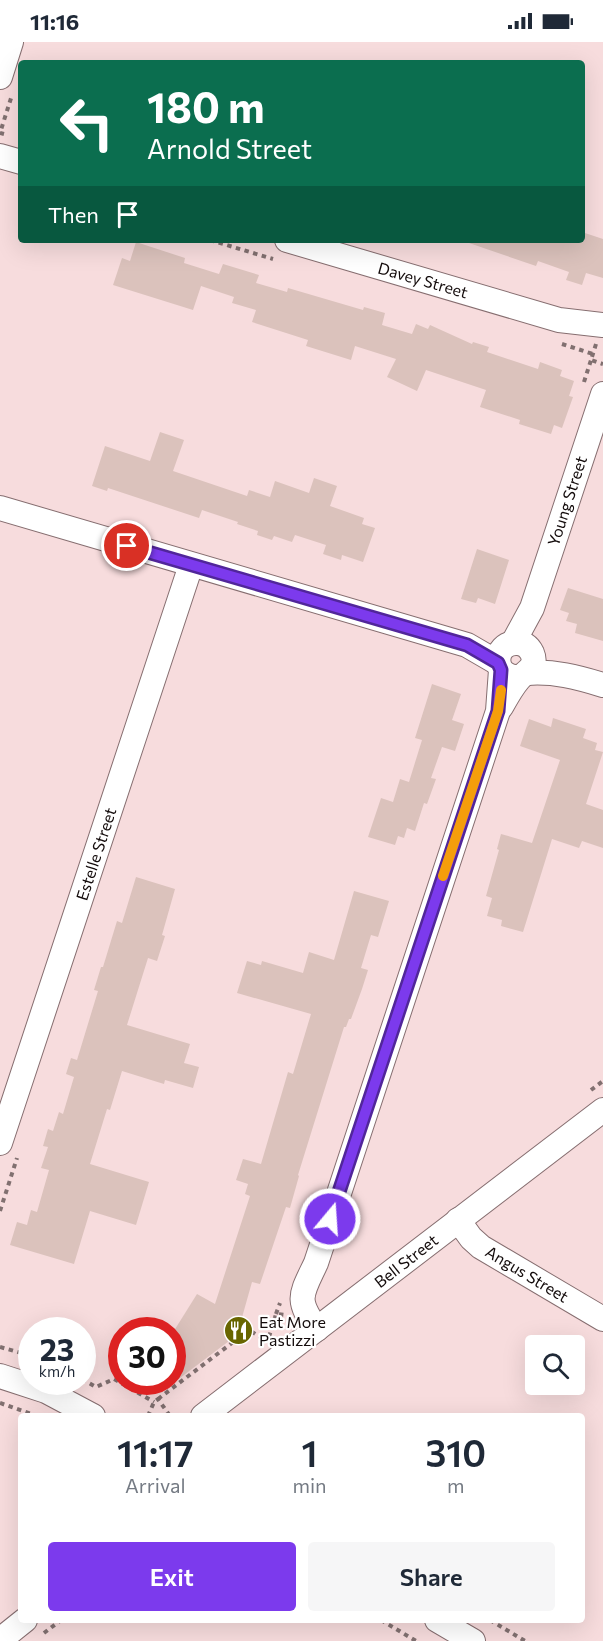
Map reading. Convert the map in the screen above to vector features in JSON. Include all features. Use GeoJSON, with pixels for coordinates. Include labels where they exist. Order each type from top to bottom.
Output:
{"type":"FeatureCollection","features":[{"type":"Feature","properties":{"kind":"street"},"geometry":{"type":"LineString","coordinates":[[7,83],[11,42]]}},
{"type":"Feature","properties":{"kind":"street"},"geometry":{"type":"LineString","coordinates":[[0,156],[18,161]]}},
{"type":"Feature","properties":{"kind":"street","name":"Davey Street"},"geometry":{"type":"LineString","coordinates":[[297,243],[559,320],[603,325]]}},
{"type":"Feature","properties":{"kind":"street","name":"Davey Street"},"geometry":{"type":"LineString","coordinates":[[559,320],[597,350]]}},
{"type":"Feature","properties":{"kind":"street","name":"Young Street"},"geometry":{"type":"LineString","coordinates":[[319,1319],[320,1300],[317,1295],[316,1263],[516,660],[591,393]]}},
{"type":"Feature","properties":{"kind":"street"},"geometry":{"type":"LineString","coordinates":[[0,508],[467,645],[516,660],[545,672],[567,674],[603,685]]}},
{"type":"Feature","properties":{"kind":"street","name":"Estelle Street"},"geometry":{"type":"LineString","coordinates":[[0,1143],[190,565]]}},
{"type":"Feature","properties":{"kind":"street","name":"Bell Street"},"geometry":{"type":"LineString","coordinates":[[208,1413],[319,1319],[458,1220],[603,1110]]}},
{"type":"Feature","properties":{"kind":"street","name":"Angus Street"},"geometry":{"type":"LineString","coordinates":[[458,1220],[481,1247],[603,1319]]}},
{"type":"Feature","properties":{"kind":"street"},"geometry":{"type":"LineString","coordinates":[[0,1376],[46,1391],[87,1413]]}},
{"type":"Feature","properties":{"kind":"street"},"geometry":{"type":"LineString","coordinates":[[442,1623],[473,1641]]}},
{"type":"Feature","properties":{"kind":"street"},"geometry":{"type":"LineString","coordinates":[[0,1640],[34,1627]]}},
{"type":"Feature","properties":{"kind":"path"},"geometry":{"type":"LineString","coordinates":[[0,133],[7,83]]}},
{"type":"Feature","properties":{"kind":"path"},"geometry":{"type":"LineString","coordinates":[[591,393],[597,350]]}},
{"type":"Feature","properties":{"kind":"path"},"geometry":{"type":"LineString","coordinates":[[584,1095],[603,1081]]}},
{"type":"Feature","properties":{"kind":"path"},"geometry":{"type":"LineString","coordinates":[[150,1413],[156,1401],[249,1329],[267,1342],[276,1314],[319,1319]]}},
{"type":"Feature","properties":{"kind":"path"},"geometry":{"type":"LineString","coordinates":[[0,1347],[18,1352]]}},
{"type":"Feature","properties":{"kind":"path"},"geometry":{"type":"LineString","coordinates":[[96,1387],[114,1379],[156,1401],[167,1413]]}},
{"type":"Feature","properties":{"kind":"path"},"geometry":{"type":"LineString","coordinates":[[0,1403],[28,1413]]}},
{"type":"Feature","properties":{"kind":"path"},"geometry":{"type":"LineString","coordinates":[[34,1627],[49,1623]]}},
{"type":"Feature","properties":{"kind":"path"},"geometry":{"type":"LineString","coordinates":[[386,1623],[416,1641]]}},
{"type":"Feature","properties":{"kind":"path"},"geometry":{"type":"LineString","coordinates":[[495,1623],[525,1641]]}},
{"type":"Feature","properties":{"kind":"building"},"geometry":{"type":"Polygon","coordinates":[[[585,233],[603,239],[603,278],[586,273],[582,285],[566,280],[569,272],[538,261],[536,266],[469,243],[585,243],[585,233]]]}},
{"type":"Feature","properties":{"kind":"building"},"geometry":{"type":"Polygon","coordinates":[[[136,243],[139,243],[185,258],[184,263],[219,274],[223,264],[259,275],[256,283],[287,292],[288,288],[363,310],[364,307],[385,313],[382,325],[412,334],[416,324],[428,329],[430,325],[472,344],[473,342],[489,347],[487,352],[538,369],[540,362],[562,370],[560,376],[574,381],[569,396],[573,397],[562,428],[554,425],[551,434],[519,424],[520,420],[480,407],[486,390],[426,370],[417,391],[387,377],[396,359],[355,346],[351,360],[306,346],[308,340],[252,322],[256,310],[232,303],[234,297],[201,286],[193,310],[113,285],[122,258],[130,261],[136,243]]]}},
{"type":"Feature","properties":{"kind":"building"},"geometry":{"type":"Polygon","coordinates":[[[160,432],[184,440],[173,471],[247,496],[249,490],[270,497],[275,481],[309,493],[314,478],[337,486],[330,506],[364,518],[362,524],[375,528],[363,562],[342,555],[341,560],[323,554],[326,545],[295,535],[292,542],[274,536],[272,540],[257,535],[258,531],[237,524],[238,522],[202,510],[199,518],[108,488],[107,491],[92,486],[105,446],[150,461],[160,432]]]}},
{"type":"Feature","properties":{"kind":"building"},"geometry":{"type":"Polygon","coordinates":[[[477,549],[509,560],[495,604],[478,598],[476,603],[461,599],[477,549]]]}},
{"type":"Feature","properties":{"kind":"building"},"geometry":{"type":"Polygon","coordinates":[[[568,588],[603,599],[603,641],[575,633],[577,624],[566,621],[569,613],[560,610],[568,588]]]}},
{"type":"Feature","properties":{"kind":"building"},"geometry":{"type":"Polygon","coordinates":[[[432,684],[461,694],[452,720],[464,724],[455,751],[442,747],[431,778],[436,779],[427,804],[424,803],[415,831],[407,828],[404,838],[398,836],[395,845],[368,837],[381,798],[393,802],[400,779],[409,782],[422,740],[415,738],[432,684]]]}},
{"type":"Feature","properties":{"kind":"building"},"geometry":{"type":"Polygon","coordinates":[[[553,718],[586,729],[583,738],[597,743],[595,750],[603,752],[586,804],[603,810],[603,848],[582,841],[579,848],[552,839],[523,932],[501,926],[502,920],[487,916],[492,898],[486,896],[499,850],[497,849],[501,834],[532,843],[560,760],[520,746],[529,719],[551,727],[553,718]]]}},
{"type":"Feature","properties":{"kind":"building"},"geometry":{"type":"Polygon","coordinates":[[[136,877],[175,889],[157,961],[148,958],[127,1025],[190,1044],[184,1063],[199,1067],[193,1088],[165,1080],[164,1084],[122,1071],[110,1110],[107,1109],[90,1164],[149,1182],[136,1225],[90,1211],[74,1264],[10,1245],[17,1222],[27,1225],[31,1210],[37,1212],[49,1170],[41,1168],[48,1147],[43,1146],[48,1129],[53,1131],[59,1112],[63,1114],[74,1077],[66,1074],[71,1058],[77,1060],[98,991],[94,990],[101,967],[103,967],[117,921],[122,923],[136,877]]]}},
{"type":"Feature","properties":{"kind":"building"},"geometry":{"type":"Polygon","coordinates":[[[354,891],[389,901],[378,937],[371,935],[361,968],[368,970],[351,1019],[344,1027],[290,1208],[286,1207],[260,1284],[252,1282],[241,1321],[249,1326],[186,1373],[186,1317],[183,1317],[197,1294],[215,1304],[250,1196],[245,1194],[248,1184],[236,1180],[243,1159],[261,1164],[288,1072],[293,1074],[311,1014],[237,993],[247,961],[261,965],[262,961],[303,973],[309,952],[334,960],[354,891]]]}},
{"type":"Feature","properties":{"kind":"slow traffic"},"geometry":{"type":"LineString","coordinates":[[443,876],[498,711],[501,690]]}},
{"type":"Feature","properties":{"kind":"place","name":"Eat More Pastizzi"},"geometry":{"type":"Point","coordinates":[238,1331]}},
{"type":"Feature","properties":{"kind":"route"},"geometry":{"type":"LineString","coordinates":[[127,546],[467,645],[489,656],[498,663],[501,670],[498,711],[330,1219]]}}]}
